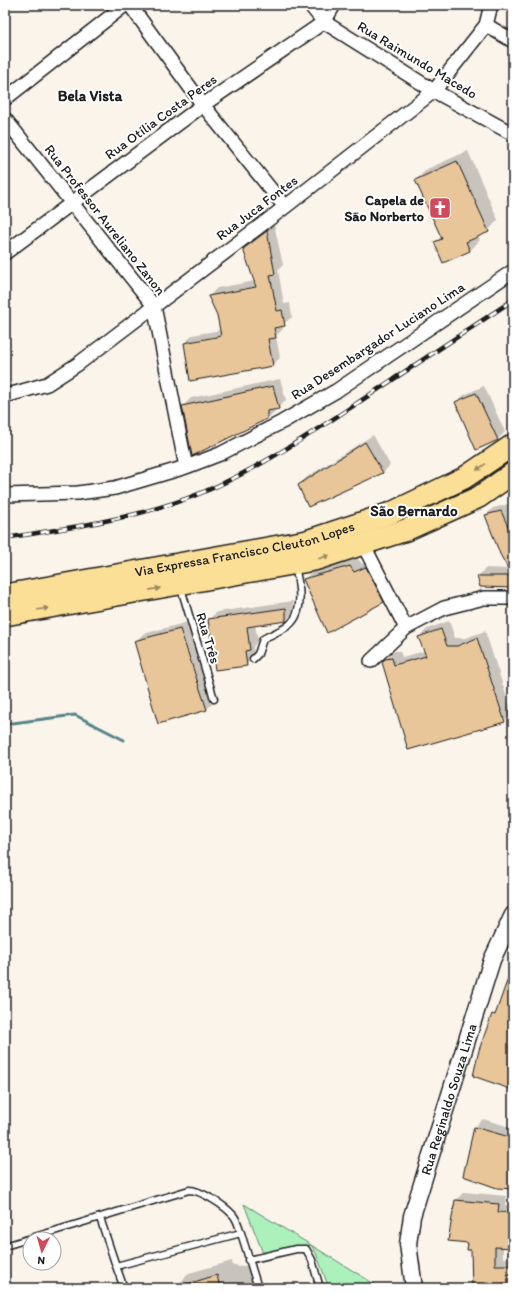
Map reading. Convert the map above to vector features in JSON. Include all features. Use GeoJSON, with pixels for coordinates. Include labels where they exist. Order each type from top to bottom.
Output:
{"type":"FeatureCollection","features":[{"type":"Feature","properties":{"kind":"highway","name":"Via Expressa Francisco Cleuton Lopes"},"geometry":{"type":"LineString","coordinates":[[5,595],[307,541],[398,510],[464,478],[513,445]]}},
{"type":"Feature","properties":{"kind":"highway","name":"Via Expressa Francisco Cleuton Lopes"},"geometry":{"type":"LineString","coordinates":[[5,615],[314,560],[406,530],[479,497],[513,473]]}},
{"type":"Feature","properties":{"kind":"street"},"geometry":{"type":"LineString","coordinates":[[5,98],[125,5]]}},
{"type":"Feature","properties":{"kind":"street"},"geometry":{"type":"LineString","coordinates":[[130,5],[203,105],[285,207]]}},
{"type":"Feature","properties":{"kind":"street","name":"Rua Raimundo Macedo"},"geometry":{"type":"LineString","coordinates":[[310,5],[324,22],[434,91],[513,134]]}},
{"type":"Feature","properties":{"kind":"street","name":"Rua Otília Costa Peres"},"geometry":{"type":"LineString","coordinates":[[5,254],[203,105],[324,22],[334,5]]}},
{"type":"Feature","properties":{"kind":"street","name":"Rua Juca Fontes"},"geometry":{"type":"LineString","coordinates":[[5,396],[47,384],[78,364],[285,207],[434,91],[486,25],[491,5]]}},
{"type":"Feature","properties":{"kind":"street"},"geometry":{"type":"LineString","coordinates":[[486,25],[513,41]]}},
{"type":"Feature","properties":{"kind":"street","name":"Rua Professor Aureliano Zanon"},"geometry":{"type":"LineString","coordinates":[[5,119],[154,306],[186,467]]}},
{"type":"Feature","properties":{"kind":"street","name":"Rua Desembargador Luciano Lima"},"geometry":{"type":"LineString","coordinates":[[5,495],[78,493],[114,488],[186,467],[220,454],[282,422],[336,391],[513,271]]}},
{"type":"Feature","properties":{"kind":"street"},"geometry":{"type":"LineString","coordinates":[[363,544],[406,628]]}},
{"type":"Feature","properties":{"kind":"street"},"geometry":{"type":"LineString","coordinates":[[371,661],[406,628],[444,608],[484,598],[513,598]]}},
{"type":"Feature","properties":{"kind":"street","name":"Rua Reginaldo Souza Lima"},"geometry":{"type":"LineString","coordinates":[[414,1288],[408,1244],[412,1216],[492,960],[513,915]]}},
{"type":"Feature","properties":{"kind":"lane"},"geometry":{"type":"LineString","coordinates":[[253,659],[258,654],[263,639],[290,624],[296,614],[300,587],[294,564]]}},
{"type":"Feature","properties":{"kind":"lane","name":"Rua Três"},"geometry":{"type":"LineString","coordinates":[[180,584],[214,699]]}},
{"type":"Feature","properties":{"kind":"lane"},"geometry":{"type":"LineString","coordinates":[[5,1246],[196,1190],[234,1216],[241,1232],[248,1260],[258,1288]]}},
{"type":"Feature","properties":{"kind":"lane"},"geometry":{"type":"LineString","coordinates":[[100,1218],[124,1288]]}},
{"type":"Feature","properties":{"kind":"lane"},"geometry":{"type":"LineString","coordinates":[[116,1266],[241,1232]]}},
{"type":"Feature","properties":{"kind":"lane"},"geometry":{"type":"LineString","coordinates":[[248,1260],[296,1249],[306,1249],[312,1260],[320,1288]]}},
{"type":"Feature","properties":{"kind":"green space"},"geometry":{"type":"Polygon","coordinates":[[[244,1204],[311,1245],[264,1256],[244,1204]]]}},
{"type":"Feature","properties":{"kind":"green space"},"geometry":{"type":"Polygon","coordinates":[[[311,1245],[381,1288],[329,1288],[316,1253],[311,1245]]]}},
{"type":"Feature","properties":{"kind":"building","name":"Capela de São Norberto"},"geometry":{"type":"Polygon","coordinates":[[[457,161],[489,232],[466,242],[470,251],[443,263],[434,242],[442,239],[415,180],[457,161]]]}},
{"type":"Feature","properties":{"kind":"building"},"geometry":{"type":"Polygon","coordinates":[[[267,231],[275,274],[270,275],[277,311],[282,310],[285,326],[274,328],[276,338],[268,339],[273,366],[190,381],[184,343],[221,336],[217,315],[208,296],[256,287],[243,249],[267,231]]]}},
{"type":"Feature","properties":{"kind":"building"},"geometry":{"type":"Polygon","coordinates":[[[273,386],[279,409],[267,411],[267,419],[192,456],[182,406],[273,386]]]}},
{"type":"Feature","properties":{"kind":"building"},"geometry":{"type":"Polygon","coordinates":[[[476,393],[498,440],[476,450],[455,402],[476,393]]]}},
{"type":"Feature","properties":{"kind":"building"},"geometry":{"type":"Polygon","coordinates":[[[365,442],[383,473],[308,507],[298,485],[365,442]]]}},
{"type":"Feature","properties":{"kind":"building"},"geometry":{"type":"Polygon","coordinates":[[[501,511],[513,538],[513,588],[480,587],[477,576],[512,576],[500,554],[485,515],[501,511]]]}},
{"type":"Feature","properties":{"kind":"building"},"geometry":{"type":"Polygon","coordinates":[[[350,566],[354,572],[366,567],[384,602],[327,633],[303,579],[350,566]]]}},
{"type":"Feature","properties":{"kind":"building"},"geometry":{"type":"Polygon","coordinates":[[[286,608],[286,621],[247,627],[250,650],[245,651],[247,666],[215,670],[208,619],[286,608]]]}},
{"type":"Feature","properties":{"kind":"building"},"geometry":{"type":"Polygon","coordinates":[[[180,629],[207,710],[158,724],[134,641],[180,629]]]}},
{"type":"Feature","properties":{"kind":"building"},"geometry":{"type":"Polygon","coordinates":[[[441,629],[447,646],[457,646],[477,638],[505,722],[408,750],[382,662],[385,659],[392,658],[394,665],[426,656],[418,637],[441,629]]]}},
{"type":"Feature","properties":{"kind":"building"},"geometry":{"type":"Polygon","coordinates":[[[512,967],[513,1090],[473,1076],[479,1050],[492,1014],[495,1015],[512,967]]]}},
{"type":"Feature","properties":{"kind":"building"},"geometry":{"type":"Polygon","coordinates":[[[474,1127],[513,1138],[513,1189],[497,1188],[463,1176],[474,1127]]]}},
{"type":"Feature","properties":{"kind":"building"},"geometry":{"type":"Polygon","coordinates":[[[455,1200],[499,1204],[498,1212],[513,1213],[513,1248],[495,1247],[495,1265],[513,1265],[513,1288],[472,1288],[471,1250],[467,1250],[468,1243],[448,1241],[455,1200]]]}},
{"type":"Feature","properties":{"kind":"building"},"geometry":{"type":"Polygon","coordinates":[[[217,1275],[220,1288],[181,1288],[181,1286],[217,1275]]]}},
{"type":"Feature","properties":{"kind":"waterway"},"geometry":{"type":"LineString","coordinates":[[5,724],[75,715],[124,740]]}},
{"type":"Feature","properties":{"kind":"railway"},"geometry":{"type":"LineString","coordinates":[[5,538],[90,524],[132,515],[174,503],[223,483],[293,445],[513,300]]}},
{"type":"Feature","properties":{"kind":"place","name":"Capela de São Norberto"},"geometry":{"type":"Point","coordinates":[440,208]}},
{"type":"Feature","properties":{"kind":"district","name":"Bela Vista"},"geometry":{"type":"Point","coordinates":[90,96]}},
{"type":"Feature","properties":{"kind":"district","name":"São Bernardo"},"geometry":{"type":"Point","coordinates":[414,511]}}]}
